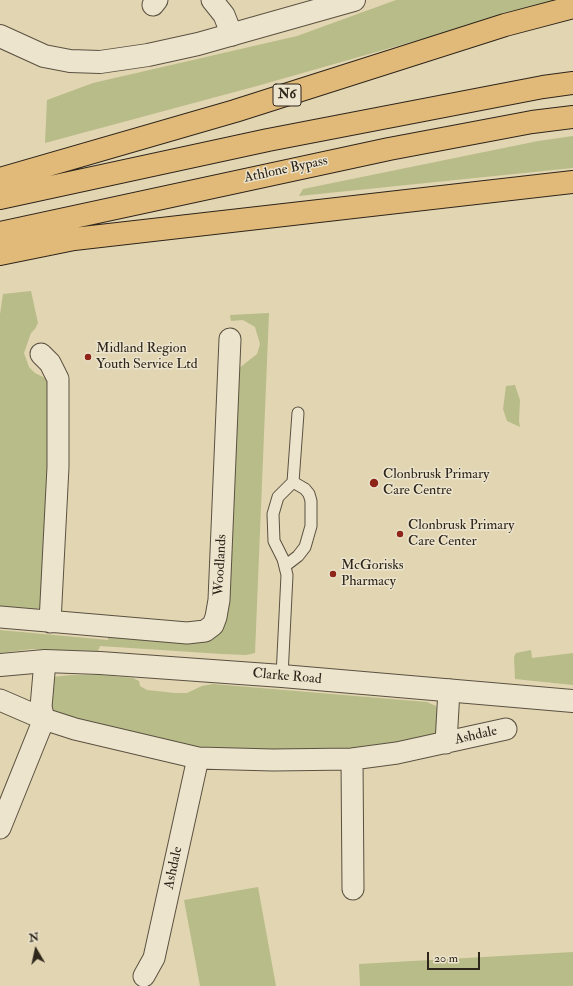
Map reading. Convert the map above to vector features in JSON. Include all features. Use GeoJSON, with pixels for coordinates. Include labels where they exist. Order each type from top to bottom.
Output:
{"type":"FeatureCollection","features":[{"type":"Feature","properties":{"kind":"highway","name":"N6"},"geometry":{"type":"LineString","coordinates":[[0,179],[235,111],[505,25],[573,7]]}},
{"type":"Feature","properties":{"kind":"highway"},"geometry":{"type":"LineString","coordinates":[[0,198],[268,140],[543,87],[573,83]]}},
{"type":"Feature","properties":{"kind":"highway","name":"Athlone Bypass"},"geometry":{"type":"LineString","coordinates":[[0,232],[389,149],[532,122],[573,117]]}},
{"type":"Feature","properties":{"kind":"highway"},"geometry":{"type":"LineString","coordinates":[[0,254],[74,239],[573,182]]}},
{"type":"Feature","properties":{"kind":"street"},"geometry":{"type":"LineString","coordinates":[[212,0],[224,15],[232,35]]}},
{"type":"Feature","properties":{"kind":"street"},"geometry":{"type":"LineString","coordinates":[[0,36],[44,56],[70,61],[100,62],[169,51],[232,35],[354,0]]}},
{"type":"Feature","properties":{"kind":"street","name":"Woodlands"},"geometry":{"type":"LineString","coordinates":[[0,617],[187,633],[205,631],[213,625],[219,600],[230,339]]}},
{"type":"Feature","properties":{"kind":"street"},"geometry":{"type":"LineString","coordinates":[[41,354],[50,362],[58,379],[58,467],[50,622]]}},
{"type":"Feature","properties":{"kind":"street"},"geometry":{"type":"LineString","coordinates":[[0,828],[44,719],[41,707],[45,661]]}},
{"type":"Feature","properties":{"kind":"street","name":"Clarke Road"},"geometry":{"type":"LineString","coordinates":[[0,665],[45,661],[100,663],[282,676],[573,701]]}},
{"type":"Feature","properties":{"kind":"street","name":"Ashdale"},"geometry":{"type":"LineString","coordinates":[[446,743],[449,690]]}},
{"type":"Feature","properties":{"kind":"street","name":"Ashdale"},"geometry":{"type":"LineString","coordinates":[[0,700],[44,719],[75,729],[198,758],[273,760],[352,758],[397,753],[506,729]]}},
{"type":"Feature","properties":{"kind":"street","name":"Ashdale"},"geometry":{"type":"LineString","coordinates":[[144,976],[154,958],[198,758]]}},
{"type":"Feature","properties":{"kind":"street"},"geometry":{"type":"LineString","coordinates":[[352,758],[353,889]]}},
{"type":"Feature","properties":{"kind":"lane"},"geometry":{"type":"LineString","coordinates":[[282,676],[287,574],[274,541],[273,514],[278,497],[293,482],[298,413]]}},
{"type":"Feature","properties":{"kind":"lane"},"geometry":{"type":"LineString","coordinates":[[285,566],[298,556],[306,547],[312,526],[311,501],[309,494],[305,489],[293,482]]}},
{"type":"Feature","properties":{"kind":"green space"},"geometry":{"type":"Polygon","coordinates":[[[396,0],[559,0],[257,86],[45,143],[47,100],[93,83],[297,36],[396,0]]]}},
{"type":"Feature","properties":{"kind":"green space"},"geometry":{"type":"Polygon","coordinates":[[[573,136],[573,168],[299,196],[303,189],[538,141],[573,136]]]}},
{"type":"Feature","properties":{"kind":"green space"},"geometry":{"type":"Polygon","coordinates":[[[31,291],[38,323],[31,333],[24,353],[29,367],[35,373],[45,378],[49,384],[52,395],[41,606],[36,610],[0,608],[0,314],[3,294],[31,291]]]}},
{"type":"Feature","properties":{"kind":"green space"},"geometry":{"type":"Polygon","coordinates":[[[269,313],[255,653],[246,655],[222,654],[100,646],[98,651],[32,649],[0,653],[0,630],[108,640],[108,634],[207,638],[238,369],[257,354],[260,344],[255,327],[243,320],[231,321],[230,315],[269,313]]]}},
{"type":"Feature","properties":{"kind":"green space"},"geometry":{"type":"Polygon","coordinates":[[[515,385],[520,400],[520,427],[507,421],[503,409],[506,386],[515,385]]]}},
{"type":"Feature","properties":{"kind":"green space"},"geometry":{"type":"Polygon","coordinates":[[[531,650],[532,658],[573,653],[573,685],[515,679],[514,657],[516,653],[531,650]]]}},
{"type":"Feature","properties":{"kind":"green space"},"geometry":{"type":"Polygon","coordinates":[[[70,675],[101,675],[133,678],[139,681],[140,686],[147,690],[175,693],[187,693],[202,686],[213,684],[427,702],[436,706],[441,725],[433,738],[337,751],[211,749],[175,743],[80,721],[52,711],[51,687],[53,677],[70,675]]]}},
{"type":"Feature","properties":{"kind":"green space"},"geometry":{"type":"Polygon","coordinates":[[[258,887],[276,986],[200,986],[184,900],[258,887]]]}},
{"type":"Feature","properties":{"kind":"green space"},"geometry":{"type":"Polygon","coordinates":[[[573,952],[573,986],[360,986],[359,964],[573,952]]]}},
{"type":"Feature","properties":{"kind":"place","name":"Midland Region Youth Service Ltd"},"geometry":{"type":"Point","coordinates":[88,357]}},
{"type":"Feature","properties":{"kind":"place","name":"Clonbrusk Primary Care Centre"},"geometry":{"type":"Point","coordinates":[374,483]}},
{"type":"Feature","properties":{"kind":"place","name":"Clonbrusk Primary Care Center"},"geometry":{"type":"Point","coordinates":[400,534]}},
{"type":"Feature","properties":{"kind":"place","name":"McGorisks Pharmacy"},"geometry":{"type":"Point","coordinates":[333,574]}}]}
